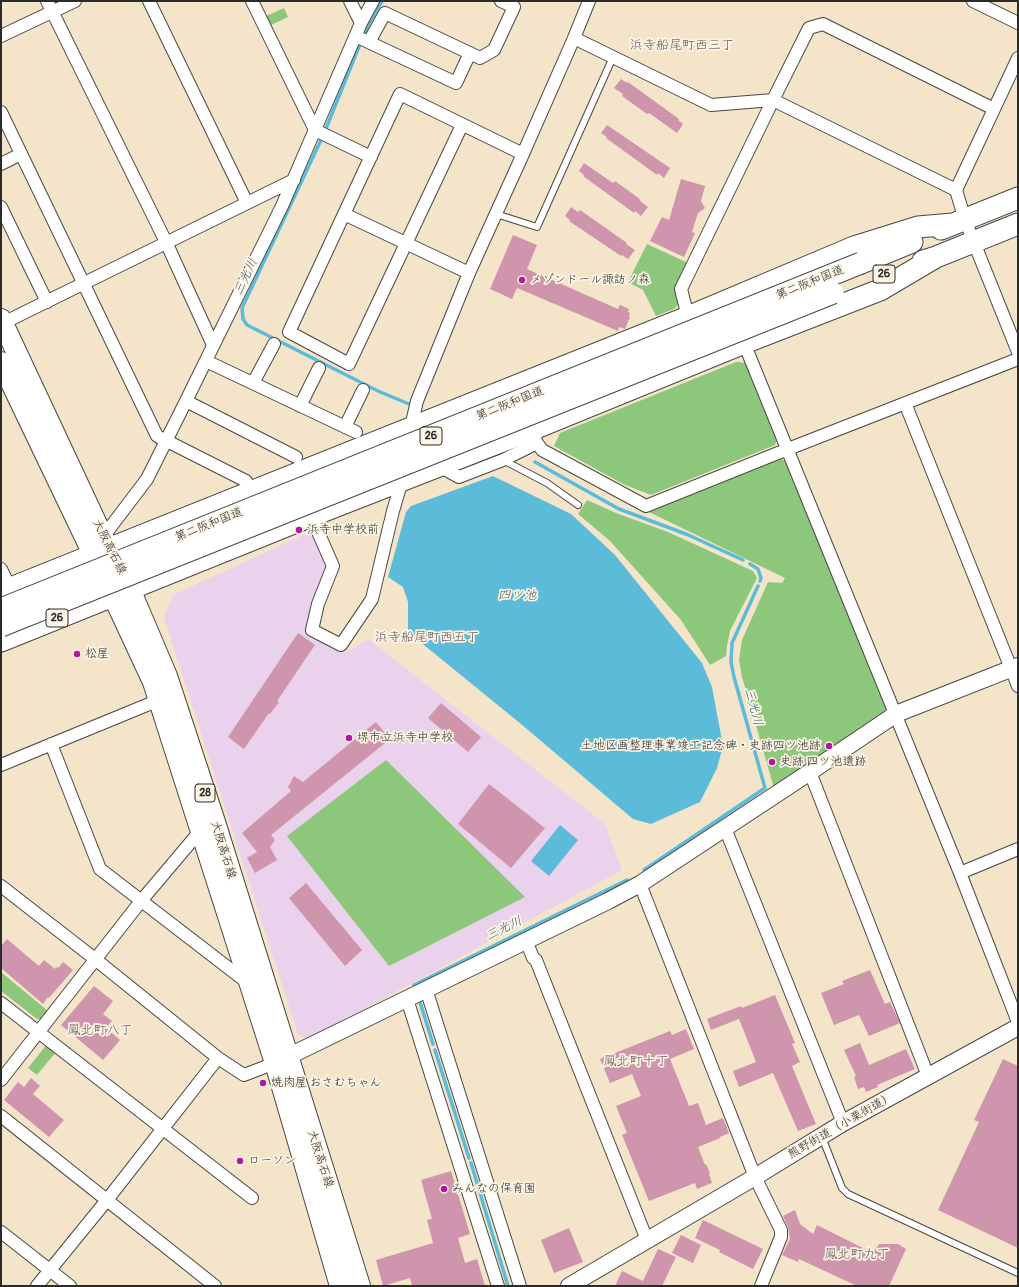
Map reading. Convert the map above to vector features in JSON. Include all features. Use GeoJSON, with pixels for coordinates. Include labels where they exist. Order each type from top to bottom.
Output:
{"type":"FeatureCollection","features":[{"type":"Feature","properties":{"kind":"highway","name":"第二阪和国道"},"geometry":{"type":"LineString","coordinates":[[1,609],[861,263],[1018,198]]}},
{"type":"Feature","properties":{"kind":"highway","name":"26"},"geometry":{"type":"LineString","coordinates":[[6,590],[102,547],[410,429],[688,317],[854,247],[918,227],[959,222]]}},
{"type":"Feature","properties":{"kind":"highway","name":"第二阪和国道"},"geometry":{"type":"LineString","coordinates":[[1,626],[833,292],[902,267],[936,257],[1018,224]]}},
{"type":"Feature","properties":{"kind":"highway","name":"26"},"geometry":{"type":"LineString","coordinates":[[1,641],[402,480],[439,466],[534,437],[744,343],[880,290],[936,257]]}},
{"type":"Feature","properties":{"kind":"main road","name":"大阪高石線"},"geometry":{"type":"LineString","coordinates":[[2,322],[121,592],[159,700],[208,827],[281,1060],[360,1286]]}},
{"type":"Feature","properties":{"kind":"main road","name":"大阪高石線"},"geometry":{"type":"LineString","coordinates":[[1,362],[102,547]]}},
{"type":"Feature","properties":{"kind":"main road","name":"大阪高石線"},"geometry":{"type":"LineString","coordinates":[[121,592],[167,676],[250,984],[281,1060],[340,1286]]}},
{"type":"Feature","properties":{"kind":"street"},"geometry":{"type":"LineString","coordinates":[[1,36],[50,6],[75,1]]}},
{"type":"Feature","properties":{"kind":"street"},"geometry":{"type":"LineString","coordinates":[[149,1],[247,203]]}},
{"type":"Feature","properties":{"kind":"street"},"geometry":{"type":"LineString","coordinates":[[252,1],[318,132],[371,157]]}},
{"type":"Feature","properties":{"kind":"street"},"geometry":{"type":"LineString","coordinates":[[350,1],[360,23]]}},
{"type":"Feature","properties":{"kind":"street"},"geometry":{"type":"LineString","coordinates":[[102,547],[147,479],[214,345],[318,132],[360,23],[373,1]]}},
{"type":"Feature","properties":{"kind":"street"},"geometry":{"type":"LineString","coordinates":[[369,42],[385,13],[480,58],[494,50],[514,7],[501,1]]}},
{"type":"Feature","properties":{"kind":"street"},"geometry":{"type":"LineString","coordinates":[[311,516],[333,566],[318,604],[312,630],[341,645],[372,598],[402,480],[410,429],[417,401],[469,273],[523,154],[589,1]]}},
{"type":"Feature","properties":{"kind":"street"},"geometry":{"type":"LineString","coordinates":[[973,1],[1018,23]]}},
{"type":"Feature","properties":{"kind":"street"},"geometry":{"type":"LineString","coordinates":[[50,6],[166,242],[214,345]]}},
{"type":"Feature","properties":{"kind":"street"},"geometry":{"type":"LineString","coordinates":[[688,317],[681,289],[809,28],[823,24],[994,109]]}},
{"type":"Feature","properties":{"kind":"street"},"geometry":{"type":"LineString","coordinates":[[355,36],[456,83],[470,53]]}},
{"type":"Feature","properties":{"kind":"street"},"geometry":{"type":"LineString","coordinates":[[574,38],[711,105],[773,100],[956,190]]}},
{"type":"Feature","properties":{"kind":"street"},"geometry":{"type":"LineString","coordinates":[[1018,58],[956,190],[959,222],[975,242],[1018,352]]}},
{"type":"Feature","properties":{"kind":"street"},"geometry":{"type":"LineString","coordinates":[[462,125],[349,364],[289,332],[400,94],[523,154]]}},
{"type":"Feature","properties":{"kind":"street"},"geometry":{"type":"LineString","coordinates":[[1,112],[157,436],[246,481]]}},
{"type":"Feature","properties":{"kind":"street"},"geometry":{"type":"LineString","coordinates":[[1,164],[21,154]]}},
{"type":"Feature","properties":{"kind":"street"},"geometry":{"type":"LineString","coordinates":[[2,322],[47,302],[294,180]]}},
{"type":"Feature","properties":{"kind":"street"},"geometry":{"type":"LineString","coordinates":[[1,207],[47,302]]}},
{"type":"Feature","properties":{"kind":"street"},"geometry":{"type":"LineString","coordinates":[[344,214],[469,273]]}},
{"type":"Feature","properties":{"kind":"street"},"geometry":{"type":"LineString","coordinates":[[744,343],[896,714],[1018,1022]]}},
{"type":"Feature","properties":{"kind":"street"},"geometry":{"type":"LineString","coordinates":[[253,383],[274,344]]}},
{"type":"Feature","properties":{"kind":"street"},"geometry":{"type":"LineString","coordinates":[[439,466],[458,478],[503,460],[534,437],[542,450],[646,506],[788,448],[1018,359]]}},
{"type":"Feature","properties":{"kind":"street"},"geometry":{"type":"LineString","coordinates":[[206,361],[350,430],[363,390]]}},
{"type":"Feature","properties":{"kind":"street"},"geometry":{"type":"LineString","coordinates":[[300,406],[319,368]]}},
{"type":"Feature","properties":{"kind":"street"},"geometry":{"type":"LineString","coordinates":[[186,401],[296,457]]}},
{"type":"Feature","properties":{"kind":"street"},"geometry":{"type":"LineString","coordinates":[[905,403],[1014,667],[1018,686]]}},
{"type":"Feature","properties":{"kind":"street"},"geometry":{"type":"LineString","coordinates":[[1,569],[6,590]]}},
{"type":"Feature","properties":{"kind":"street"},"geometry":{"type":"LineString","coordinates":[[1,886],[218,1058],[244,1075],[281,1060],[608,901],[640,884],[896,714],[1014,667]]}},
{"type":"Feature","properties":{"kind":"street"},"geometry":{"type":"LineString","coordinates":[[1,765],[159,700]]}},
{"type":"Feature","properties":{"kind":"street"},"geometry":{"type":"LineString","coordinates":[[50,744],[100,868],[250,984]]}},
{"type":"Feature","properties":{"kind":"street"},"geometry":{"type":"LineString","coordinates":[[810,772],[928,1076]]}},
{"type":"Feature","properties":{"kind":"street"},"geometry":{"type":"LineString","coordinates":[[1,1080],[141,900],[208,827]]}},
{"type":"Feature","properties":{"kind":"street"},"geometry":{"type":"LineString","coordinates":[[725,828],[843,1123]]}},
{"type":"Feature","properties":{"kind":"street"},"geometry":{"type":"LineString","coordinates":[[960,873],[1018,849]]}},
{"type":"Feature","properties":{"kind":"street"},"geometry":{"type":"LineString","coordinates":[[640,884],[755,1177],[782,1230],[781,1237],[761,1286]]}},
{"type":"Feature","properties":{"kind":"street"},"geometry":{"type":"LineString","coordinates":[[526,940],[533,958],[536,960],[647,1240],[569,1286]]}},
{"type":"Feature","properties":{"kind":"street"},"geometry":{"type":"LineString","coordinates":[[426,989],[469,1160],[498,1286]]}},
{"type":"Feature","properties":{"kind":"street"},"geometry":{"type":"LineString","coordinates":[[409,998],[469,1160],[520,1286]]}},
{"type":"Feature","properties":{"kind":"street"},"geometry":{"type":"LineString","coordinates":[[1,1003],[252,1198]]}},
{"type":"Feature","properties":{"kind":"street","name":"熊野街道（小栗街道）"},"geometry":{"type":"LineString","coordinates":[[647,1240],[755,1177],[843,1123],[1018,1027]]}},
{"type":"Feature","properties":{"kind":"street"},"geometry":{"type":"LineString","coordinates":[[37,1286],[107,1200],[218,1058]]}},
{"type":"Feature","properties":{"kind":"street"},"geometry":{"type":"LineString","coordinates":[[1,1116],[215,1286]]}},
{"type":"Feature","properties":{"kind":"street"},"geometry":{"type":"LineString","coordinates":[[1,1232],[70,1286]]}},
{"type":"Feature","properties":{"kind":"lane"},"geometry":{"type":"LineString","coordinates":[[496,214],[537,227],[613,57]]}},
{"type":"Feature","properties":{"kind":"lane"},"geometry":{"type":"LineString","coordinates":[[503,460],[547,483],[578,505]]}},
{"type":"Feature","properties":{"kind":"lane"},"geometry":{"type":"LineString","coordinates":[[822,1136],[842,1188],[848,1194],[1018,1273]]}},
{"type":"Feature","properties":{"kind":"shaded area","name":"堺市立浜寺中学校"},"geometry":{"type":"Polygon","coordinates":[[[312,531],[327,569],[306,632],[345,653],[368,639],[605,824],[622,870],[308,1039],[298,1034],[164,618],[173,595],[312,531]]]}},
{"type":"Feature","properties":{"kind":"green space"},"geometry":{"type":"Polygon","coordinates":[[[284,8],[288,17],[269,26],[264,17],[284,8]]]}},
{"type":"Feature","properties":{"kind":"green space"},"geometry":{"type":"Polygon","coordinates":[[[647,244],[688,263],[682,301],[674,309],[656,316],[643,290],[628,282],[647,244]]]}},
{"type":"Feature","properties":{"kind":"green space"},"geometry":{"type":"Polygon","coordinates":[[[736,362],[748,363],[778,437],[775,445],[651,495],[623,484],[554,446],[560,433],[736,362]]]}},
{"type":"Feature","properties":{"kind":"green space"},"geometry":{"type":"Polygon","coordinates":[[[781,459],[788,462],[886,706],[885,713],[774,788],[742,677],[739,660],[742,640],[768,582],[782,583],[785,578],[649,512],[781,459]]]}},
{"type":"Feature","properties":{"kind":"green space"},"geometry":{"type":"Polygon","coordinates":[[[587,500],[616,513],[668,532],[753,571],[757,578],[730,631],[726,656],[710,665],[681,620],[610,541],[578,514],[587,500]]]}},
{"type":"Feature","properties":{"kind":"green space"},"geometry":{"type":"Polygon","coordinates":[[[386,760],[525,897],[389,966],[287,836],[386,760]]]}},
{"type":"Feature","properties":{"kind":"green space"},"geometry":{"type":"Polygon","coordinates":[[[1,972],[48,1011],[42,1019],[37,1019],[1,991],[1,972]]]}},
{"type":"Feature","properties":{"kind":"green space"},"geometry":{"type":"Polygon","coordinates":[[[47,1044],[56,1052],[37,1075],[28,1068],[47,1044]]]}},
{"type":"Feature","properties":{"kind":"water","name":"四ツ池"},"geometry":{"type":"Polygon","coordinates":[[[493,476],[571,514],[615,555],[702,663],[712,687],[723,746],[717,768],[700,802],[651,824],[633,819],[521,724],[408,632],[408,602],[403,587],[388,577],[406,512],[411,506],[493,476]]]}},
{"type":"Feature","properties":{"kind":"water"},"geometry":{"type":"Polygon","coordinates":[[[560,825],[578,840],[549,876],[531,861],[560,825]]]}},
{"type":"Feature","properties":{"kind":"building"},"geometry":{"type":"Polygon","coordinates":[[[621,79],[627,83],[628,82],[679,119],[678,120],[683,124],[677,133],[622,96],[623,94],[614,88],[621,79]]]}},
{"type":"Feature","properties":{"kind":"building"},"geometry":{"type":"Polygon","coordinates":[[[607,125],[670,168],[664,178],[658,173],[657,175],[606,138],[607,137],[601,133],[607,125]]]}},
{"type":"Feature","properties":{"kind":"building"},"geometry":{"type":"Polygon","coordinates":[[[584,163],[613,183],[615,181],[640,199],[639,200],[648,207],[641,216],[635,211],[634,213],[583,176],[584,175],[579,171],[584,163]]]}},
{"type":"Feature","properties":{"kind":"building"},"geometry":{"type":"Polygon","coordinates":[[[681,179],[705,186],[701,201],[705,208],[698,213],[692,232],[695,233],[684,257],[650,241],[662,217],[669,220],[681,179]]]}},
{"type":"Feature","properties":{"kind":"building"},"geometry":{"type":"Polygon","coordinates":[[[571,207],[578,212],[580,210],[635,250],[628,259],[622,255],[621,256],[569,221],[570,220],[565,216],[571,207]]]}},
{"type":"Feature","properties":{"kind":"building","name":"メゾンドール諏訪ノ森"},"geometry":{"type":"Polygon","coordinates":[[[513,235],[537,245],[527,269],[618,309],[620,305],[629,309],[628,312],[630,313],[630,317],[625,329],[619,327],[618,331],[517,288],[512,299],[490,289],[513,235]]]}},
{"type":"Feature","properties":{"kind":"building"},"geometry":{"type":"Polygon","coordinates":[[[298,633],[315,645],[277,701],[279,702],[270,714],[269,713],[244,749],[228,737],[298,633]]]}},
{"type":"Feature","properties":{"kind":"building"},"geometry":{"type":"Polygon","coordinates":[[[441,703],[481,737],[468,752],[428,718],[441,703]]]}},
{"type":"Feature","properties":{"kind":"building"},"geometry":{"type":"Polygon","coordinates":[[[376,722],[390,739],[271,835],[275,840],[270,847],[277,860],[255,873],[247,858],[257,852],[242,833],[291,791],[288,787],[294,776],[303,782],[376,722]]]}},
{"type":"Feature","properties":{"kind":"building"},"geometry":{"type":"Polygon","coordinates":[[[489,784],[545,828],[511,868],[458,824],[489,784]]]}},
{"type":"Feature","properties":{"kind":"building"},"geometry":{"type":"Polygon","coordinates":[[[306,883],[362,950],[345,966],[289,898],[306,883]]]}},
{"type":"Feature","properties":{"kind":"building"},"geometry":{"type":"Polygon","coordinates":[[[7,939],[39,966],[44,960],[55,969],[56,967],[58,968],[63,962],[73,970],[43,1004],[1,968],[1,946],[7,939]]]}},
{"type":"Feature","properties":{"kind":"building"},"geometry":{"type":"Polygon","coordinates":[[[870,970],[885,1004],[890,1002],[900,1023],[869,1036],[859,1015],[834,1025],[821,993],[844,984],[842,981],[870,970]]]}},
{"type":"Feature","properties":{"kind":"building"},"geometry":{"type":"Polygon","coordinates":[[[94,986],[113,1001],[103,1014],[112,1021],[106,1028],[120,1040],[103,1060],[61,1025],[94,986]]]}},
{"type":"Feature","properties":{"kind":"building"},"geometry":{"type":"Polygon","coordinates":[[[775,995],[795,1043],[792,1044],[800,1062],[792,1066],[816,1124],[798,1131],[773,1073],[739,1087],[733,1071],[756,1062],[739,1019],[711,1030],[707,1019],[741,1006],[742,1008],[775,995]]]}},
{"type":"Feature","properties":{"kind":"building"},"geometry":{"type":"Polygon","coordinates":[[[686,1029],[694,1049],[670,1059],[689,1106],[698,1103],[706,1125],[723,1118],[729,1133],[698,1147],[710,1173],[712,1183],[697,1189],[695,1183],[649,1201],[622,1135],[627,1133],[616,1106],[641,1096],[632,1074],[610,1083],[600,1059],[670,1031],[672,1035],[686,1029]]]}},
{"type":"Feature","properties":{"kind":"building"},"geometry":{"type":"Polygon","coordinates":[[[860,1043],[869,1065],[906,1049],[915,1069],[877,1085],[878,1087],[866,1092],[864,1087],[858,1089],[854,1077],[856,1076],[844,1050],[860,1043]]]}},
{"type":"Feature","properties":{"kind":"building"},"geometry":{"type":"Polygon","coordinates":[[[1003,1059],[1018,1066],[1018,1248],[938,1210],[979,1122],[974,1120],[1003,1059]]]}},
{"type":"Feature","properties":{"kind":"building"},"geometry":{"type":"Polygon","coordinates":[[[31,1078],[40,1086],[33,1094],[64,1120],[49,1137],[4,1100],[18,1082],[24,1087],[31,1078]]]}},
{"type":"Feature","properties":{"kind":"building"},"geometry":{"type":"Polygon","coordinates":[[[451,1171],[470,1234],[458,1238],[465,1263],[477,1259],[485,1286],[412,1286],[410,1278],[383,1286],[376,1260],[433,1243],[427,1220],[432,1219],[421,1180],[451,1171]]]}},
{"type":"Feature","properties":{"kind":"building"},"geometry":{"type":"Polygon","coordinates":[[[795,1210],[800,1224],[813,1234],[817,1225],[873,1253],[879,1244],[898,1244],[906,1249],[889,1286],[857,1286],[799,1259],[798,1262],[782,1255],[790,1239],[788,1227],[783,1216],[795,1210]]]}},
{"type":"Feature","properties":{"kind":"building"},"geometry":{"type":"Polygon","coordinates":[[[703,1220],[763,1249],[753,1269],[719,1252],[720,1250],[695,1238],[703,1220]]]}},
{"type":"Feature","properties":{"kind":"building"},"geometry":{"type":"Polygon","coordinates":[[[569,1228],[583,1262],[554,1273],[541,1240],[569,1228]]]}},
{"type":"Feature","properties":{"kind":"building"},"geometry":{"type":"Polygon","coordinates":[[[681,1235],[701,1245],[693,1263],[672,1253],[681,1235]]]}},
{"type":"Feature","properties":{"kind":"building"},"geometry":{"type":"Polygon","coordinates":[[[658,1249],[676,1257],[662,1286],[615,1286],[622,1271],[643,1281],[658,1249]]]}},
{"type":"Feature","properties":{"kind":"waterway","name":"三光川"},"geometry":{"type":"LineString","coordinates":[[364,35],[382,1]]}},
{"type":"Feature","properties":{"kind":"waterway","name":"三光川"},"geometry":{"type":"LineString","coordinates":[[325,131],[360,44]]}},
{"type":"Feature","properties":{"kind":"waterway","name":"三光川"},"geometry":{"type":"LineString","coordinates":[[321,140],[242,308],[243,319],[247,325],[378,391],[409,404]]}},
{"type":"Feature","properties":{"kind":"waterway","name":"三光川"},"geometry":{"type":"LineString","coordinates":[[535,462],[619,509],[686,534],[743,560]]}},
{"type":"Feature","properties":{"kind":"waterway","name":"三光川"},"geometry":{"type":"LineString","coordinates":[[750,564],[758,569],[761,578],[760,581]]}},
{"type":"Feature","properties":{"kind":"waterway","name":"三光川"},"geometry":{"type":"LineString","coordinates":[[644,870],[765,788],[731,662],[732,643],[758,586]]}},
{"type":"Feature","properties":{"kind":"waterway","name":"三光川"},"geometry":{"type":"LineString","coordinates":[[415,987],[414,985],[627,880]]}},
{"type":"Feature","properties":{"kind":"waterway","name":"三光川"},"geometry":{"type":"LineString","coordinates":[[420,1002],[433,1044]]}},
{"type":"Feature","properties":{"kind":"waterway","name":"三光川"},"geometry":{"type":"LineString","coordinates":[[435,1050],[469,1158]]}},
{"type":"Feature","properties":{"kind":"waterway","name":"三光川"},"geometry":{"type":"LineString","coordinates":[[471,1163],[508,1286]]}},
{"type":"Feature","properties":{"kind":"place","name":"メゾンドール諏訪ノ森"},"geometry":{"type":"Point","coordinates":[522,280]}},
{"type":"Feature","properties":{"kind":"place","name":"浜寺中学校前"},"geometry":{"type":"Point","coordinates":[299,530]}},
{"type":"Feature","properties":{"kind":"place","name":"松屋"},"geometry":{"type":"Point","coordinates":[77,654]}},
{"type":"Feature","properties":{"kind":"place","name":"堺市立浜寺中学校"},"geometry":{"type":"Point","coordinates":[349,738]}},
{"type":"Feature","properties":{"kind":"place","name":"土地区画整理事業竣工記念碑・史跡四ツ池跡"},"geometry":{"type":"Point","coordinates":[829,746]}},
{"type":"Feature","properties":{"kind":"place","name":"史跡 四ツ池遺跡"},"geometry":{"type":"Point","coordinates":[772,762]}},
{"type":"Feature","properties":{"kind":"place","name":"焼肉屋 おさむちゃん"},"geometry":{"type":"Point","coordinates":[263,1083]}},
{"type":"Feature","properties":{"kind":"place","name":"ローソン"},"geometry":{"type":"Point","coordinates":[240,1161]}},
{"type":"Feature","properties":{"kind":"place","name":"みんなの保育園"},"geometry":{"type":"Point","coordinates":[444,1189]}},
{"type":"Feature","properties":{"kind":"district","name":"浜寺船尾町西三丁"},"geometry":{"type":"Point","coordinates":[682,46]}},
{"type":"Feature","properties":{"kind":"district","name":"浜寺船尾町西五丁"},"geometry":{"type":"Point","coordinates":[427,638]}},
{"type":"Feature","properties":{"kind":"district","name":"鳳北町八丁"},"geometry":{"type":"Point","coordinates":[100,1031]}},
{"type":"Feature","properties":{"kind":"district","name":"鳳北町十丁"},"geometry":{"type":"Point","coordinates":[636,1062]}},
{"type":"Feature","properties":{"kind":"district","name":"鳳北町九丁"},"geometry":{"type":"Point","coordinates":[857,1255]}}]}
